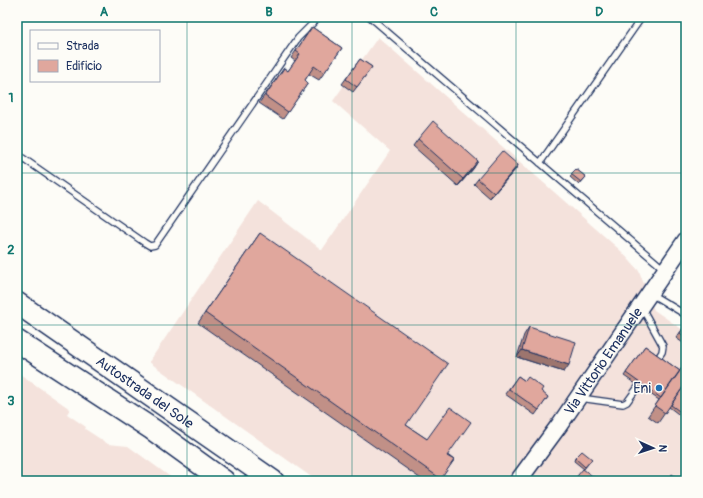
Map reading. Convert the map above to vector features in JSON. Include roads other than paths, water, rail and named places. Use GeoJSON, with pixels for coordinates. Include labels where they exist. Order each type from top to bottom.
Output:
{"type":"FeatureCollection","features":[{"type":"Feature","properties":{"kind":"highway","name":"Autostrada del Sole"},"geometry":{"type":"LineString","coordinates":[[17,303],[273,481]]}},
{"type":"Feature","properties":{"kind":"highway","name":"Autostrada del Sole"},"geometry":{"type":"LineString","coordinates":[[17,341],[152,429],[224,481]]}},
{"type":"Feature","properties":{"kind":"main road","name":"Via Vittorio Emanuele"},"geometry":{"type":"LineString","coordinates":[[518,481],[578,398],[686,240]]}},
{"type":"Feature","properties":{"kind":"lane"},"geometry":{"type":"LineString","coordinates":[[17,154],[145,243],[150,246],[155,245],[298,38],[319,17]]}},
{"type":"Feature","properties":{"kind":"lane"},"geometry":{"type":"LineString","coordinates":[[370,17],[665,270]]}},
{"type":"Feature","properties":{"kind":"lane"},"geometry":{"type":"LineString","coordinates":[[540,163],[642,17]]}},
{"type":"Feature","properties":{"kind":"lane"},"geometry":{"type":"LineString","coordinates":[[650,293],[686,316]]}},
{"type":"Feature","properties":{"kind":"lane"},"geometry":{"type":"LineString","coordinates":[[641,306],[663,346],[662,352],[654,365]]}},
{"type":"Feature","properties":{"kind":"lane"},"geometry":{"type":"LineString","coordinates":[[578,398],[623,404],[627,402],[645,377]]}},
{"type":"Feature","properties":{"kind":"place","name":"Eni"},"geometry":{"type":"Point","coordinates":[659,388]}}]}
